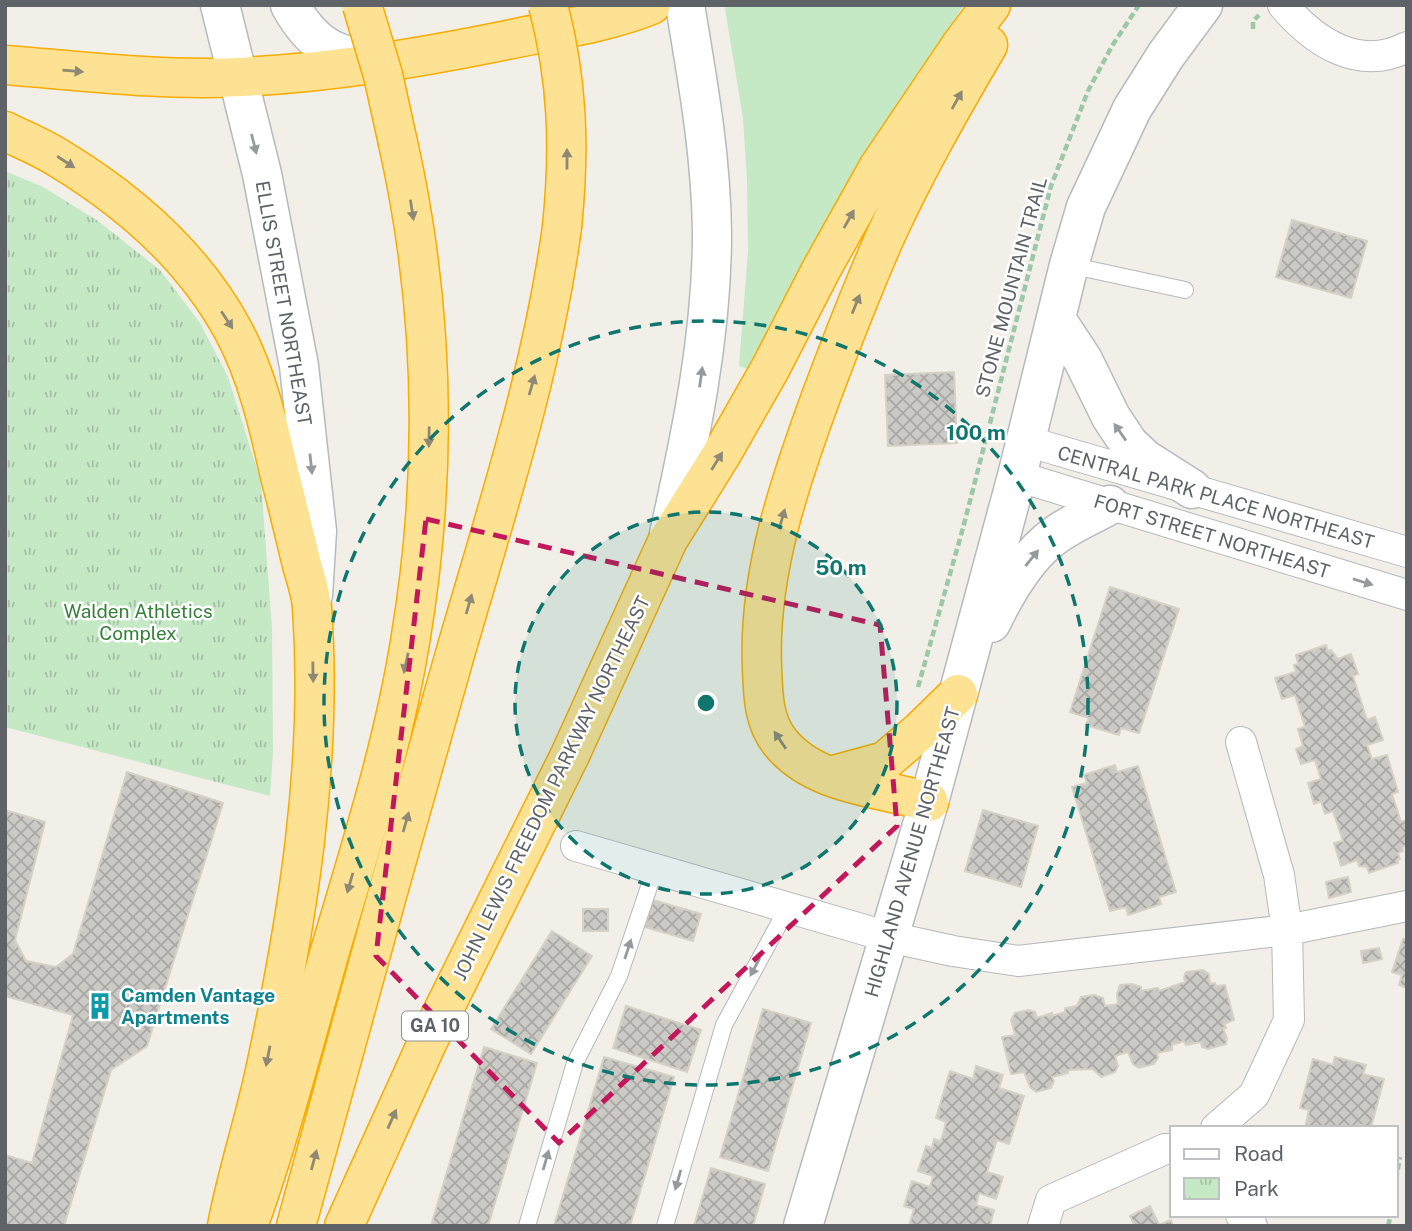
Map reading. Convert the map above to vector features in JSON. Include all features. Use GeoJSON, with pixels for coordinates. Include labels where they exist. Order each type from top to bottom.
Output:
{"type":"FeatureCollection","features":[{"type":"Feature","properties":{"kind":"highway"},"geometry":{"type":"LineString","coordinates":[[248,1226],[266,1173],[390,740],[412,631],[427,504],[430,421],[427,343],[419,257],[411,200],[383,75],[362,5]]}},
{"type":"Feature","properties":{"kind":"highway"},"geometry":{"type":"LineString","coordinates":[[296,1226],[405,825],[535,372],[553,292],[567,173],[567,126],[564,80],[547,5]]}},
{"type":"Feature","properties":{"kind":"highway"},"geometry":{"type":"LineString","coordinates":[[5,65],[106,73],[237,78],[339,69],[401,60],[567,28],[651,5]]}},
{"type":"Feature","properties":{"kind":"highway","name":"JOHN LEWIS FREEDOM PARKWAY NORTHEAST"},"geometry":{"type":"LineString","coordinates":[[344,1226],[426,1043],[570,755],[668,540],[770,369],[878,168],[991,5]]}},
{"type":"Feature","properties":{"kind":"highway"},"geometry":{"type":"LineString","coordinates":[[929,802],[826,777],[794,759],[778,740],[767,719],[761,658],[763,610],[770,563],[802,449],[855,307],[921,165],[1012,5]]}},
{"type":"Feature","properties":{"kind":"highway"},"geometry":{"type":"LineString","coordinates":[[5,131],[57,157],[108,190],[151,226],[189,267],[214,300],[233,331],[250,372],[270,435],[312,604],[313,731],[306,832],[265,1072],[227,1226]]}},
{"type":"Feature","properties":{"kind":"highway"},"geometry":{"type":"LineString","coordinates":[[826,777],[885,761],[920,731],[959,687]]}},
{"type":"Feature","properties":{"kind":"main road","name":"ELLIS STREET NORTHEAST"},"geometry":{"type":"LineString","coordinates":[[220,5],[262,174],[299,366],[317,531],[312,604]]}},
{"type":"Feature","properties":{"kind":"main road"},"geometry":{"type":"LineString","coordinates":[[290,5],[300,23],[314,39],[330,49],[358,59],[401,60]]}},
{"type":"Feature","properties":{"kind":"main road"},"geometry":{"type":"LineString","coordinates":[[482,45],[547,5]]}},
{"type":"Feature","properties":{"kind":"main road"},"geometry":{"type":"LineString","coordinates":[[668,540],[701,377],[712,233],[709,164],[702,102],[685,5]]}},
{"type":"Feature","properties":{"kind":"main road","name":"HIGHLAND AVENUE NORTHEAST"},"geometry":{"type":"LineString","coordinates":[[803,1226],[929,802],[1086,207],[1132,109],[1166,55],[1203,5]]}},
{"type":"Feature","properties":{"kind":"main road"},"geometry":{"type":"LineString","coordinates":[[1056,320],[1083,360],[1111,417],[1129,444],[1145,459],[1192,489]]}},
{"type":"Feature","properties":{"kind":"main road"},"geometry":{"type":"LineString","coordinates":[[959,687],[1000,606],[1035,554],[1050,539],[1110,505]]}},
{"type":"Feature","properties":{"kind":"street"},"geometry":{"type":"LineString","coordinates":[[1283,5],[1315,38],[1340,51],[1366,57],[1395,54],[1407,47]]}},
{"type":"Feature","properties":{"kind":"street","name":"CENTRAL PARK PLACE NORTHEAST"},"geometry":{"type":"LineString","coordinates":[[1021,459],[1192,489],[1407,552]]}},
{"type":"Feature","properties":{"kind":"street","name":"FORT STREET NORTHEAST"},"geometry":{"type":"LineString","coordinates":[[1021,459],[1110,505],[1407,595]]}},
{"type":"Feature","properties":{"kind":"street"},"geometry":{"type":"LineString","coordinates":[[1218,1126],[1254,1095],[1289,1020],[1287,930],[1279,875],[1241,742]]}},
{"type":"Feature","properties":{"kind":"street"},"geometry":{"type":"LineString","coordinates":[[576,846],[889,937],[1018,961],[1287,930],[1407,906]]}},
{"type":"Feature","properties":{"kind":"street"},"geometry":{"type":"LineString","coordinates":[[1043,1226],[1051,1200],[1170,1149]]}},
{"type":"Feature","properties":{"kind":"lane"},"geometry":{"type":"LineString","coordinates":[[1069,265],[1185,290]]}},
{"type":"Feature","properties":{"kind":"lane"},"geometry":{"type":"LineString","coordinates":[[527,1226],[575,1063],[619,976],[655,869]]}},
{"type":"Feature","properties":{"kind":"lane"},"geometry":{"type":"LineString","coordinates":[[665,1226],[724,1025],[788,907]]}},
{"type":"Feature","properties":{"kind":"path","name":"STONE MOUNTAIN TRAIL"},"geometry":{"type":"LineString","coordinates":[[916,695],[963,528],[1051,186],[1088,92],[1112,46],[1139,5]]}},
{"type":"Feature","properties":{"kind":"path"},"geometry":{"type":"LineString","coordinates":[[1398,1168],[1400,1157]]}},
{"type":"Feature","properties":{"kind":"highlighted area"},"geometry":{"type":"Polygon","coordinates":[[[426,519],[880,625],[897,826],[559,1143],[376,956],[426,519]]]}},
{"type":"Feature","properties":{"kind":"green space"},"geometry":{"type":"Polygon","coordinates":[[[727,5],[964,5],[920,69],[832,212],[750,370],[739,366],[748,251],[747,181],[743,118],[725,9],[727,5]]]}},
{"type":"Feature","properties":{"kind":"green space","name":"Walden Athletics Complex"},"geometry":{"type":"Polygon","coordinates":[[[5,171],[43,187],[98,221],[160,270],[200,323],[228,377],[261,482],[272,628],[273,752],[270,796],[5,727],[5,171]]]}},
{"type":"Feature","properties":{"kind":"building"},"geometry":{"type":"Polygon","coordinates":[[[1292,220],[1367,241],[1351,298],[1276,277],[1292,220]]]}},
{"type":"Feature","properties":{"kind":"building"},"geometry":{"type":"Polygon","coordinates":[[[954,372],[957,443],[888,446],[885,375],[954,372]]]}},
{"type":"Feature","properties":{"kind":"building"},"geometry":{"type":"Polygon","coordinates":[[[1110,587],[1179,609],[1139,733],[1121,728],[1119,735],[1086,725],[1089,718],[1070,712],[1110,587]]]}},
{"type":"Feature","properties":{"kind":"building"},"geometry":{"type":"Polygon","coordinates":[[[1326,645],[1328,651],[1331,650],[1338,659],[1351,654],[1358,674],[1353,676],[1367,720],[1375,717],[1383,740],[1367,745],[1372,759],[1387,755],[1398,792],[1392,794],[1401,822],[1407,820],[1407,845],[1398,853],[1398,863],[1369,873],[1367,867],[1359,866],[1357,860],[1341,866],[1334,843],[1343,841],[1333,811],[1325,814],[1321,801],[1314,804],[1308,783],[1321,779],[1315,760],[1301,764],[1296,749],[1303,746],[1298,729],[1305,727],[1295,695],[1282,699],[1275,678],[1296,672],[1296,655],[1326,645]]]}},
{"type":"Feature","properties":{"kind":"building"},"geometry":{"type":"Polygon","coordinates":[[[1115,765],[1117,772],[1138,766],[1176,892],[1159,897],[1161,904],[1128,915],[1126,907],[1110,911],[1072,787],[1087,783],[1084,775],[1115,765]]]}},
{"type":"Feature","properties":{"kind":"building","name":"Camden Vantage Apartments"},"geometry":{"type":"Polygon","coordinates":[[[127,772],[223,803],[147,1046],[111,1070],[64,1226],[5,1226],[5,1155],[32,1163],[73,1015],[5,996],[5,810],[45,822],[15,940],[26,961],[56,967],[73,954],[127,772]]]}},
{"type":"Feature","properties":{"kind":"building"},"geometry":{"type":"Polygon","coordinates":[[[983,810],[1038,826],[1021,887],[965,871],[983,810]]]}},
{"type":"Feature","properties":{"kind":"building"},"geometry":{"type":"Polygon","coordinates":[[[1348,877],[1351,892],[1329,898],[1326,882],[1348,877]]]}},
{"type":"Feature","properties":{"kind":"building"},"geometry":{"type":"Polygon","coordinates":[[[653,900],[701,914],[693,941],[645,927],[653,900]]]}},
{"type":"Feature","properties":{"kind":"building"},"geometry":{"type":"Polygon","coordinates":[[[583,909],[608,909],[608,931],[583,931],[583,909]]]}},
{"type":"Feature","properties":{"kind":"building"},"geometry":{"type":"Polygon","coordinates":[[[552,931],[592,956],[531,1054],[491,1029],[552,931]]]}},
{"type":"Feature","properties":{"kind":"building"},"geometry":{"type":"Polygon","coordinates":[[[1403,939],[1407,940],[1407,988],[1399,985],[1402,975],[1392,972],[1403,939]]]}},
{"type":"Feature","properties":{"kind":"building"},"geometry":{"type":"Polygon","coordinates":[[[1379,948],[1382,959],[1363,963],[1361,951],[1379,948]]]}},
{"type":"Feature","properties":{"kind":"building"},"geometry":{"type":"Polygon","coordinates":[[[1203,970],[1209,974],[1210,984],[1225,985],[1234,1020],[1224,1024],[1226,1044],[1208,1049],[1202,1047],[1201,1042],[1186,1045],[1184,1041],[1172,1045],[1172,1050],[1157,1053],[1158,1058],[1154,1064],[1139,1068],[1133,1064],[1128,1052],[1115,1056],[1118,1066],[1115,1072],[1101,1077],[1093,1069],[1068,1070],[1068,1073],[1052,1077],[1054,1081],[1051,1088],[1036,1092],[1030,1087],[1024,1072],[1011,1074],[1002,1037],[1015,1035],[1011,1020],[1015,1013],[1029,1010],[1035,1012],[1037,1018],[1052,1013],[1052,1016],[1065,1012],[1065,1008],[1077,1006],[1081,997],[1094,995],[1103,998],[1105,1006],[1118,1004],[1120,985],[1132,984],[1141,987],[1141,991],[1158,988],[1159,991],[1185,982],[1186,972],[1203,970]]]}},
{"type":"Feature","properties":{"kind":"building"},"geometry":{"type":"Polygon","coordinates":[[[626,1006],[701,1030],[687,1072],[613,1048],[626,1006]]]}},
{"type":"Feature","properties":{"kind":"building"},"geometry":{"type":"Polygon","coordinates":[[[763,1009],[811,1023],[768,1171],[720,1157],[763,1009]]]}},
{"type":"Feature","properties":{"kind":"building"},"geometry":{"type":"Polygon","coordinates":[[[484,1047],[537,1063],[488,1226],[431,1226],[484,1047]]]}},
{"type":"Feature","properties":{"kind":"building"},"geometry":{"type":"Polygon","coordinates":[[[604,1057],[674,1077],[630,1226],[554,1226],[604,1057]]]}},
{"type":"Feature","properties":{"kind":"building"},"geometry":{"type":"Polygon","coordinates":[[[1335,1057],[1366,1065],[1363,1074],[1384,1079],[1371,1126],[1305,1126],[1309,1110],[1300,1108],[1313,1059],[1333,1065],[1335,1057]]]}},
{"type":"Feature","properties":{"kind":"building"},"geometry":{"type":"Polygon","coordinates":[[[976,1066],[1003,1075],[999,1088],[1024,1096],[1009,1144],[997,1140],[987,1172],[1003,1177],[996,1199],[979,1193],[976,1205],[994,1210],[990,1226],[909,1226],[914,1209],[904,1206],[912,1181],[930,1187],[933,1176],[918,1171],[926,1146],[932,1148],[934,1139],[941,1141],[946,1122],[936,1118],[950,1071],[973,1079],[976,1066]]]}},
{"type":"Feature","properties":{"kind":"building"},"geometry":{"type":"Polygon","coordinates":[[[711,1168],[765,1184],[753,1226],[694,1226],[711,1168]]]}},
{"type":"Feature","properties":{"kind":"building"},"geometry":{"type":"Polygon","coordinates":[[[1150,1206],[1159,1225],[1171,1220],[1173,1226],[1131,1226],[1134,1224],[1130,1216],[1150,1206]]]}},
{"type":"Feature","properties":{"kind":"place","name":"Camden Vantage Apartments"},"geometry":{"type":"Point","coordinates":[100,1006]}}]}
